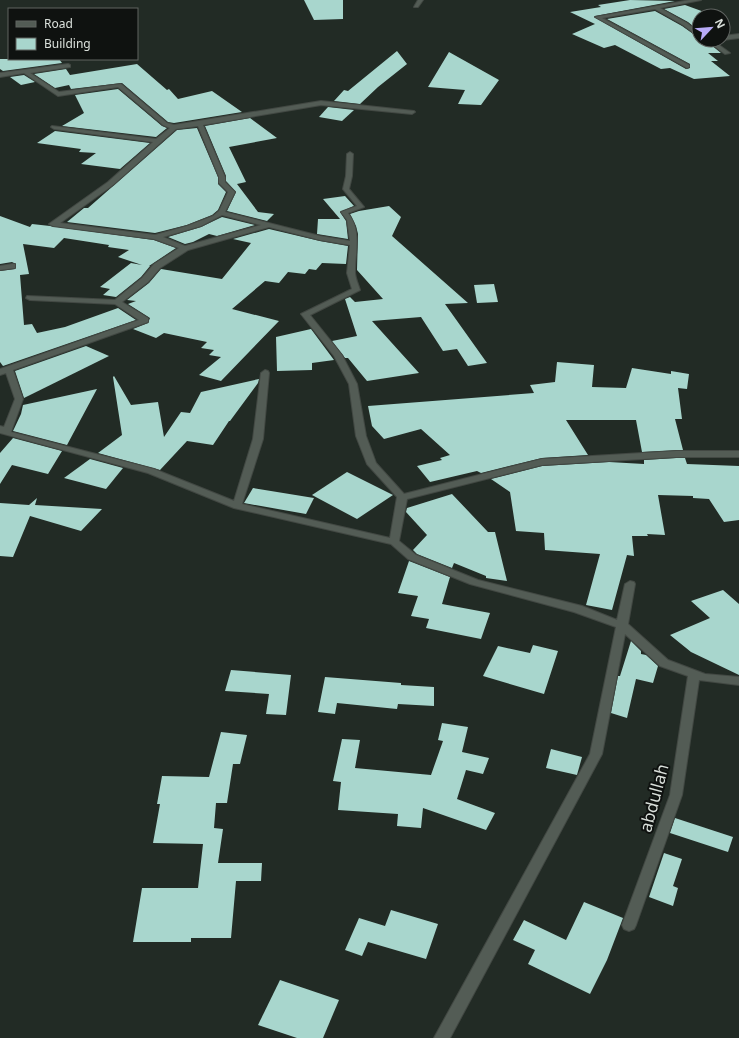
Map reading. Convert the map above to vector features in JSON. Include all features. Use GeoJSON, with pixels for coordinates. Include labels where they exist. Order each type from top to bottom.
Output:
{"type":"FeatureCollection","features":[{"type":"Feature","properties":{"kind":"street"},"geometry":{"type":"LineString","coordinates":[[416,6],[421,0]]}},
{"type":"Feature","properties":{"kind":"street"},"geometry":{"type":"LineString","coordinates":[[687,66],[597,17],[699,0]]}},
{"type":"Feature","properties":{"kind":"street"},"geometry":{"type":"LineString","coordinates":[[657,8],[691,29]]}},
{"type":"Feature","properties":{"kind":"street"},"geometry":{"type":"LineString","coordinates":[[720,48],[727,53]]}},
{"type":"Feature","properties":{"kind":"street"},"geometry":{"type":"LineString","coordinates":[[0,75],[68,66]]}},
{"type":"Feature","properties":{"kind":"street"},"geometry":{"type":"LineString","coordinates":[[24,71],[58,94],[119,85],[165,124],[174,127],[200,124],[222,177],[222,183],[232,192],[221,213],[216,217],[155,237]]}},
{"type":"Feature","properties":{"kind":"street"},"geometry":{"type":"LineString","coordinates":[[193,125],[321,103],[412,112]]}},
{"type":"Feature","properties":{"kind":"street"},"geometry":{"type":"LineString","coordinates":[[54,127],[156,141]]}},
{"type":"Feature","properties":{"kind":"street"},"geometry":{"type":"LineString","coordinates":[[174,127],[156,141],[127,170],[80,207],[53,224],[155,237],[185,248]]}},
{"type":"Feature","properties":{"kind":"street"},"geometry":{"type":"LineString","coordinates":[[350,154],[349,176],[346,189],[361,207],[344,212],[350,220],[354,244],[351,273],[356,290],[306,314],[338,355],[353,384],[361,436],[372,464],[402,497]]}},
{"type":"Feature","properties":{"kind":"street"},"geometry":{"type":"LineString","coordinates":[[221,213],[267,225],[354,244]]}},
{"type":"Feature","properties":{"kind":"street"},"geometry":{"type":"LineString","coordinates":[[117,302],[145,280],[157,266],[185,248],[234,233],[267,225]]}},
{"type":"Feature","properties":{"kind":"street"},"geometry":{"type":"LineString","coordinates":[[0,268],[12,266]]}},
{"type":"Feature","properties":{"kind":"street"},"geometry":{"type":"LineString","coordinates":[[30,298],[117,302],[145,320],[5,371],[19,399],[3,431],[151,471],[237,506],[394,542],[412,557],[474,582],[578,609],[623,626],[664,663],[704,678],[739,681]]}},
{"type":"Feature","properties":{"kind":"street"},"geometry":{"type":"LineString","coordinates":[[237,506],[258,439],[265,373]]}},
{"type":"Feature","properties":{"kind":"street"},"geometry":{"type":"LineString","coordinates":[[402,497],[542,462],[668,454],[739,454]]}},
{"type":"Feature","properties":{"kind":"street"},"geometry":{"type":"LineString","coordinates":[[394,542],[402,497]]}},
{"type":"Feature","properties":{"kind":"street"},"geometry":{"type":"LineString","coordinates":[[442,1038],[596,754],[623,626],[630,584]]}},
{"type":"Feature","properties":{"kind":"street","name":"abdullah"},"geometry":{"type":"LineString","coordinates":[[629,925],[676,795],[694,674]]}},
{"type":"Feature","properties":{"kind":"building"},"geometry":{"type":"Polygon","coordinates":[[[304,0],[343,0],[343,19],[314,20],[304,0]]]}},
{"type":"Feature","properties":{"kind":"building"},"geometry":{"type":"Polygon","coordinates":[[[630,0],[675,1],[594,17],[686,69],[690,68],[690,64],[607,19],[655,11],[691,32],[691,48],[715,48],[721,53],[708,53],[718,61],[711,61],[730,76],[694,79],[670,68],[661,69],[615,45],[604,48],[572,34],[595,24],[570,12],[601,7],[598,5],[630,0]]]}},
{"type":"Feature","properties":{"kind":"building"},"geometry":{"type":"Polygon","coordinates":[[[685,5],[693,8],[691,8],[691,24],[688,22],[664,9],[685,5]]]}},
{"type":"Feature","properties":{"kind":"building"},"geometry":{"type":"Polygon","coordinates":[[[397,51],[407,64],[378,87],[360,104],[334,101],[344,90],[348,91],[397,51]]]}},
{"type":"Feature","properties":{"kind":"building"},"geometry":{"type":"Polygon","coordinates":[[[449,52],[499,80],[481,105],[458,104],[465,90],[428,87],[449,52]]]}},
{"type":"Feature","properties":{"kind":"building"},"geometry":{"type":"Polygon","coordinates":[[[0,59],[60,60],[62,63],[3,71],[0,69],[0,59]]]}},
{"type":"Feature","properties":{"kind":"building"},"geometry":{"type":"Polygon","coordinates":[[[137,64],[167,90],[169,89],[178,99],[212,91],[242,112],[174,123],[168,122],[122,83],[71,89],[69,85],[55,88],[34,74],[66,69],[70,75],[137,64]]]}},
{"type":"Feature","properties":{"kind":"building"},"geometry":{"type":"Polygon","coordinates":[[[24,75],[35,82],[21,85],[10,77],[24,75]]]}},
{"type":"Feature","properties":{"kind":"building"},"geometry":{"type":"Polygon","coordinates":[[[118,89],[162,126],[167,128],[156,137],[62,126],[84,113],[75,95],[118,89]]]}},
{"type":"Feature","properties":{"kind":"building"},"geometry":{"type":"Polygon","coordinates":[[[328,107],[354,110],[342,121],[319,117],[328,107]]]}},
{"type":"Feature","properties":{"kind":"building"},"geometry":{"type":"Polygon","coordinates":[[[250,118],[277,138],[229,147],[246,182],[237,184],[258,212],[274,214],[267,221],[227,211],[236,192],[226,181],[226,176],[205,126],[250,118]]]}},
{"type":"Feature","properties":{"kind":"building"},"geometry":{"type":"Polygon","coordinates":[[[197,128],[218,177],[218,184],[226,192],[218,210],[212,215],[187,225],[155,233],[67,222],[84,208],[88,208],[177,130],[197,128]]]}},
{"type":"Feature","properties":{"kind":"building"},"geometry":{"type":"Polygon","coordinates":[[[55,131],[150,143],[120,169],[81,164],[96,153],[79,152],[81,149],[37,143],[55,131]]]}},
{"type":"Feature","properties":{"kind":"building"},"geometry":{"type":"Polygon","coordinates":[[[345,196],[354,206],[340,212],[346,221],[348,239],[317,234],[318,219],[340,219],[323,199],[345,196]]]}},
{"type":"Feature","properties":{"kind":"building"},"geometry":{"type":"Polygon","coordinates":[[[389,206],[401,217],[392,236],[468,303],[445,304],[487,363],[468,366],[457,349],[443,351],[421,317],[372,321],[419,373],[367,381],[348,358],[345,358],[332,341],[357,336],[345,299],[350,297],[355,302],[383,299],[357,270],[358,234],[350,214],[389,206]]]}},
{"type":"Feature","properties":{"kind":"building"},"geometry":{"type":"Polygon","coordinates":[[[0,216],[30,227],[32,224],[154,240],[176,248],[149,266],[141,277],[116,297],[103,295],[110,289],[100,287],[131,263],[142,265],[118,257],[129,250],[108,247],[109,245],[64,238],[54,248],[23,244],[29,274],[20,275],[24,325],[32,324],[37,333],[65,327],[118,308],[136,320],[3,366],[0,362],[0,271],[15,269],[16,264],[12,262],[0,264],[0,216]]]}},
{"type":"Feature","properties":{"kind":"building"},"geometry":{"type":"Polygon","coordinates":[[[222,217],[255,225],[217,236],[209,234],[193,242],[185,244],[168,237],[201,227],[222,217]]]}},
{"type":"Feature","properties":{"kind":"building"},"geometry":{"type":"Polygon","coordinates":[[[269,229],[348,246],[346,264],[322,263],[316,270],[309,269],[305,274],[288,272],[279,283],[265,281],[232,309],[279,321],[221,381],[199,375],[221,357],[209,355],[214,350],[201,348],[207,342],[164,333],[156,338],[133,329],[148,323],[150,318],[128,304],[136,301],[127,300],[149,283],[161,269],[222,279],[251,243],[233,239],[269,229]]]}},
{"type":"Feature","properties":{"kind":"building"},"geometry":{"type":"Polygon","coordinates":[[[494,284],[498,302],[477,303],[474,285],[494,284]]]}},
{"type":"Feature","properties":{"kind":"building"},"geometry":{"type":"Polygon","coordinates":[[[311,329],[334,360],[312,363],[312,370],[277,371],[276,337],[311,329]]]}},
{"type":"Feature","properties":{"kind":"building"},"geometry":{"type":"Polygon","coordinates":[[[86,346],[109,356],[24,398],[15,371],[86,346]]]}},
{"type":"Feature","properties":{"kind":"building"},"geometry":{"type":"Polygon","coordinates":[[[557,362],[594,365],[592,387],[626,388],[632,368],[671,374],[671,371],[689,374],[687,389],[678,388],[682,419],[675,419],[683,450],[642,452],[636,420],[566,420],[588,455],[542,458],[481,473],[477,471],[430,482],[417,466],[442,460],[440,458],[450,455],[421,429],[384,439],[372,426],[368,406],[534,393],[530,385],[555,382],[557,362]]]}},
{"type":"Feature","properties":{"kind":"building"},"geometry":{"type":"Polygon","coordinates":[[[114,376],[131,405],[158,402],[164,437],[181,412],[190,413],[201,392],[259,379],[258,383],[213,445],[187,441],[160,470],[98,453],[122,435],[114,376]]]}},
{"type":"Feature","properties":{"kind":"building"},"geometry":{"type":"Polygon","coordinates":[[[97,389],[67,445],[13,431],[21,414],[23,405],[97,389]]]}},
{"type":"Feature","properties":{"kind":"building"},"geometry":{"type":"Polygon","coordinates":[[[13,438],[62,451],[48,474],[12,465],[0,484],[0,453],[13,438]]]}},
{"type":"Feature","properties":{"kind":"building"},"geometry":{"type":"Polygon","coordinates":[[[685,458],[687,464],[739,466],[739,520],[724,522],[709,499],[693,498],[693,496],[658,495],[665,535],[647,534],[648,536],[632,536],[634,556],[627,555],[612,610],[586,605],[600,554],[545,550],[544,533],[516,531],[510,492],[491,479],[542,466],[609,462],[644,464],[644,460],[685,458]]]}},
{"type":"Feature","properties":{"kind":"building"},"geometry":{"type":"Polygon","coordinates":[[[90,459],[123,468],[106,489],[64,478],[90,459]]]}},
{"type":"Feature","properties":{"kind":"building"},"geometry":{"type":"Polygon","coordinates":[[[347,472],[393,495],[357,519],[312,495],[347,472]]]}},
{"type":"Feature","properties":{"kind":"building"},"geometry":{"type":"Polygon","coordinates":[[[253,488],[314,498],[306,514],[244,503],[253,488]]]}},
{"type":"Feature","properties":{"kind":"building"},"geometry":{"type":"Polygon","coordinates":[[[452,494],[488,532],[495,532],[507,581],[486,578],[486,576],[454,563],[452,568],[417,554],[413,550],[427,535],[406,512],[407,508],[452,494]]]}},
{"type":"Feature","properties":{"kind":"building"},"geometry":{"type":"Polygon","coordinates":[[[37,498],[35,505],[102,509],[81,531],[30,516],[13,557],[0,556],[0,503],[29,505],[37,498]]]}},
{"type":"Feature","properties":{"kind":"building"},"geometry":{"type":"Polygon","coordinates":[[[409,561],[450,577],[442,604],[490,613],[481,639],[426,628],[429,619],[411,616],[418,596],[398,593],[409,561]]]}},
{"type":"Feature","properties":{"kind":"building"},"geometry":{"type":"Polygon","coordinates":[[[723,590],[739,604],[739,675],[691,652],[670,635],[710,618],[691,601],[723,590]]]}},
{"type":"Feature","properties":{"kind":"building"},"geometry":{"type":"Polygon","coordinates":[[[631,641],[641,651],[641,654],[646,655],[658,666],[653,683],[636,679],[627,718],[611,713],[618,676],[620,676],[631,641]]]}},
{"type":"Feature","properties":{"kind":"building"},"geometry":{"type":"Polygon","coordinates":[[[533,645],[558,651],[544,694],[483,676],[498,646],[530,653],[533,645]]]}},
{"type":"Feature","properties":{"kind":"building"},"geometry":{"type":"Polygon","coordinates":[[[231,670],[291,675],[286,715],[266,714],[269,694],[225,691],[231,670]]]}},
{"type":"Feature","properties":{"kind":"building"},"geometry":{"type":"Polygon","coordinates":[[[325,677],[434,687],[434,706],[398,704],[397,709],[337,703],[335,714],[318,712],[325,677]]]}},
{"type":"Feature","properties":{"kind":"building"},"geometry":{"type":"Polygon","coordinates":[[[442,723],[468,727],[462,752],[489,758],[483,774],[466,770],[457,799],[495,813],[486,830],[423,808],[421,828],[397,826],[398,814],[338,810],[341,782],[333,781],[342,739],[360,740],[355,768],[431,775],[443,741],[438,740],[442,723]]]}},
{"type":"Feature","properties":{"kind":"building"},"geometry":{"type":"Polygon","coordinates":[[[221,732],[247,735],[240,764],[233,764],[227,803],[216,803],[214,828],[223,829],[218,863],[262,863],[261,881],[236,881],[231,938],[191,938],[191,942],[133,942],[142,888],[198,888],[203,844],[153,843],[160,804],[157,804],[162,776],[209,777],[221,732]]]}},
{"type":"Feature","properties":{"kind":"building"},"geometry":{"type":"Polygon","coordinates":[[[551,749],[582,757],[577,775],[546,768],[551,749]]]}},
{"type":"Feature","properties":{"kind":"building"},"geometry":{"type":"Polygon","coordinates":[[[675,818],[733,837],[728,852],[670,833],[675,818]]]}},
{"type":"Feature","properties":{"kind":"building"},"geometry":{"type":"Polygon","coordinates":[[[664,853],[682,859],[673,886],[678,888],[673,906],[649,897],[664,853]]]}},
{"type":"Feature","properties":{"kind":"building"},"geometry":{"type":"Polygon","coordinates":[[[584,902],[623,918],[607,960],[590,994],[528,964],[535,950],[513,940],[524,920],[566,940],[584,902]]]}},
{"type":"Feature","properties":{"kind":"building"},"geometry":{"type":"Polygon","coordinates":[[[391,910],[438,924],[426,959],[368,942],[362,956],[345,950],[359,918],[385,926],[391,910]]]}},
{"type":"Feature","properties":{"kind":"building"},"geometry":{"type":"Polygon","coordinates":[[[280,980],[339,1000],[323,1038],[297,1038],[258,1025],[280,980]]]}}]}
